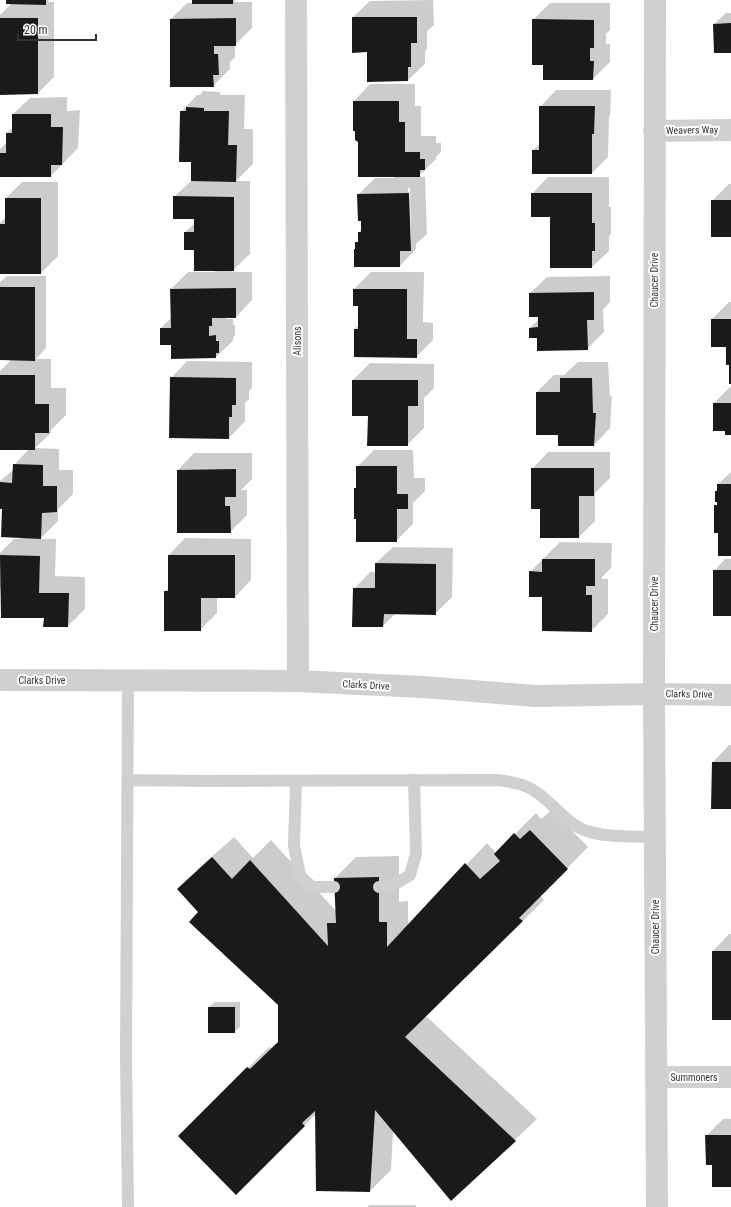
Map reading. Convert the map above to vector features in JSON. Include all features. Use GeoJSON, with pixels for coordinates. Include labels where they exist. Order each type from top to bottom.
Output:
{"type":"FeatureCollection","features":[{"type":"Feature","properties":{"kind":"street","name":"Alisons"},"geometry":{"type":"LineString","coordinates":[[296,0],[298,681]]}},
{"type":"Feature","properties":{"kind":"street","name":"Chaucer Drive"},"geometry":{"type":"LineString","coordinates":[[655,0],[654,694],[657,1207]]}},
{"type":"Feature","properties":{"kind":"street","name":"Weavers Way"},"geometry":{"type":"LineString","coordinates":[[654,130],[731,130]]}},
{"type":"Feature","properties":{"kind":"street","name":"Clarks Drive"},"geometry":{"type":"LineString","coordinates":[[0,680],[298,681],[423,687],[535,696],[731,694]]}},
{"type":"Feature","properties":{"kind":"street","name":"Summoners"},"geometry":{"type":"LineString","coordinates":[[656,1077],[731,1076]]}},
{"type":"Feature","properties":{"kind":"lane"},"geometry":{"type":"LineString","coordinates":[[128,681],[126,1058],[128,1207]]}},
{"type":"Feature","properties":{"kind":"lane"},"geometry":{"type":"LineString","coordinates":[[128,780],[498,780],[520,784],[536,792],[566,818],[583,830],[604,835],[655,837]]}},
{"type":"Feature","properties":{"kind":"lane"},"geometry":{"type":"LineString","coordinates":[[379,887],[390,887],[410,876],[416,854],[414,780]]}},
{"type":"Feature","properties":{"kind":"lane"},"geometry":{"type":"LineString","coordinates":[[296,781],[294,845],[300,876],[312,887],[334,887]]}},
{"type":"Feature","properties":{"kind":"building"},"geometry":{"type":"Polygon","coordinates":[[[6,0],[46,0],[46,5],[6,4],[6,0]]]}},
{"type":"Feature","properties":{"kind":"building"},"geometry":{"type":"Polygon","coordinates":[[[192,0],[233,0],[233,4],[192,4],[192,0]]]}},
{"type":"Feature","properties":{"kind":"building"},"geometry":{"type":"Polygon","coordinates":[[[352,17],[417,17],[417,43],[411,43],[411,67],[408,67],[408,81],[367,82],[367,52],[352,53],[352,17]]]}},
{"type":"Feature","properties":{"kind":"building"},"geometry":{"type":"Polygon","coordinates":[[[0,18],[38,18],[38,94],[0,95],[0,18]]]}},
{"type":"Feature","properties":{"kind":"building"},"geometry":{"type":"Polygon","coordinates":[[[236,18],[236,46],[214,46],[214,54],[218,54],[219,75],[213,75],[214,87],[170,87],[170,19],[236,18]]]}},
{"type":"Feature","properties":{"kind":"building"},"geometry":{"type":"Polygon","coordinates":[[[532,19],[594,20],[594,48],[590,48],[590,61],[594,61],[593,80],[543,80],[543,65],[532,65],[532,19]]]}},
{"type":"Feature","properties":{"kind":"building"},"geometry":{"type":"Polygon","coordinates":[[[731,23],[731,53],[714,53],[713,24],[731,23]]]}},
{"type":"Feature","properties":{"kind":"building"},"geometry":{"type":"Polygon","coordinates":[[[353,101],[399,101],[399,122],[405,122],[405,152],[420,152],[420,159],[425,159],[425,170],[420,170],[420,177],[358,177],[358,142],[355,140],[355,131],[353,131],[353,101]]]}},
{"type":"Feature","properties":{"kind":"building"},"geometry":{"type":"Polygon","coordinates":[[[539,106],[595,106],[594,134],[592,134],[592,174],[532,174],[532,150],[539,150],[539,106]]]}},
{"type":"Feature","properties":{"kind":"building"},"geometry":{"type":"Polygon","coordinates":[[[186,107],[204,108],[204,111],[229,111],[228,145],[237,145],[236,182],[191,181],[191,162],[179,162],[180,111],[186,111],[186,107]]]}},
{"type":"Feature","properties":{"kind":"building"},"geometry":{"type":"Polygon","coordinates":[[[12,114],[51,114],[51,127],[63,127],[62,165],[51,165],[51,177],[0,177],[0,153],[6,153],[6,133],[12,133],[12,114]]]}},
{"type":"Feature","properties":{"kind":"building"},"geometry":{"type":"Polygon","coordinates":[[[409,193],[411,251],[400,251],[400,267],[354,267],[355,242],[358,242],[358,232],[361,232],[361,221],[358,221],[357,194],[409,193]]]}},
{"type":"Feature","properties":{"kind":"building"},"geometry":{"type":"Polygon","coordinates":[[[531,193],[592,193],[592,223],[595,223],[595,251],[592,251],[592,268],[550,268],[550,217],[531,217],[531,193]]]}},
{"type":"Feature","properties":{"kind":"building"},"geometry":{"type":"Polygon","coordinates":[[[173,196],[234,197],[234,271],[194,271],[194,250],[184,250],[184,232],[194,232],[194,219],[173,219],[173,196]]]}},
{"type":"Feature","properties":{"kind":"building"},"geometry":{"type":"Polygon","coordinates":[[[5,198],[41,198],[41,274],[0,274],[0,224],[5,224],[5,198]]]}},
{"type":"Feature","properties":{"kind":"building"},"geometry":{"type":"Polygon","coordinates":[[[711,200],[731,200],[731,237],[711,237],[711,200]]]}},
{"type":"Feature","properties":{"kind":"building"},"geometry":{"type":"Polygon","coordinates":[[[0,287],[35,287],[35,361],[0,360],[0,287]]]}},
{"type":"Feature","properties":{"kind":"building"},"geometry":{"type":"Polygon","coordinates":[[[236,288],[236,318],[212,318],[212,326],[209,326],[209,336],[216,335],[216,341],[219,341],[219,353],[216,353],[216,358],[171,359],[171,345],[160,345],[160,328],[171,328],[170,289],[236,288]]]}},
{"type":"Feature","properties":{"kind":"building"},"geometry":{"type":"Polygon","coordinates":[[[353,289],[407,289],[407,339],[417,339],[417,358],[354,357],[354,329],[358,329],[358,306],[353,306],[353,289]]]}},
{"type":"Feature","properties":{"kind":"building"},"geometry":{"type":"Polygon","coordinates":[[[594,292],[594,320],[587,320],[588,350],[537,351],[537,338],[529,338],[529,328],[538,327],[538,317],[529,317],[529,293],[594,292]]]}},
{"type":"Feature","properties":{"kind":"building"},"geometry":{"type":"Polygon","coordinates":[[[711,319],[731,319],[731,384],[729,384],[729,365],[726,365],[726,347],[711,347],[711,319]]]}},
{"type":"Feature","properties":{"kind":"building"},"geometry":{"type":"Polygon","coordinates":[[[0,375],[35,375],[35,404],[49,404],[49,433],[35,433],[35,450],[0,450],[0,375]]]}},
{"type":"Feature","properties":{"kind":"building"},"geometry":{"type":"Polygon","coordinates":[[[170,377],[236,378],[236,405],[232,405],[232,417],[229,417],[229,439],[169,438],[170,377]]]}},
{"type":"Feature","properties":{"kind":"building"},"geometry":{"type":"Polygon","coordinates":[[[560,378],[592,378],[593,413],[596,413],[594,446],[558,446],[558,435],[536,435],[536,392],[560,392],[560,378]]]}},
{"type":"Feature","properties":{"kind":"building"},"geometry":{"type":"Polygon","coordinates":[[[352,380],[418,380],[418,406],[408,406],[408,446],[367,446],[368,416],[352,416],[352,380]]]}},
{"type":"Feature","properties":{"kind":"building"},"geometry":{"type":"Polygon","coordinates":[[[713,403],[731,403],[731,435],[725,435],[725,431],[713,431],[713,403]]]}},
{"type":"Feature","properties":{"kind":"building"},"geometry":{"type":"Polygon","coordinates":[[[13,464],[43,465],[43,486],[57,486],[57,512],[42,513],[41,539],[1,537],[2,509],[0,509],[0,482],[12,483],[13,464]]]}},
{"type":"Feature","properties":{"kind":"building"},"geometry":{"type":"Polygon","coordinates":[[[356,466],[397,466],[397,494],[408,494],[408,509],[397,509],[397,542],[356,542],[354,488],[356,488],[356,466]]]}},
{"type":"Feature","properties":{"kind":"building"},"geometry":{"type":"Polygon","coordinates":[[[531,468],[594,468],[594,496],[579,496],[579,538],[540,538],[540,509],[531,509],[531,468]]]}},
{"type":"Feature","properties":{"kind":"building"},"geometry":{"type":"Polygon","coordinates":[[[236,469],[236,497],[225,497],[225,506],[230,506],[231,533],[177,533],[177,470],[236,469]]]}},
{"type":"Feature","properties":{"kind":"building"},"geometry":{"type":"Polygon","coordinates":[[[717,484],[731,484],[731,556],[718,556],[718,533],[714,533],[714,505],[717,505],[717,502],[715,502],[715,491],[717,491],[717,484]]]}},
{"type":"Feature","properties":{"kind":"building"},"geometry":{"type":"Polygon","coordinates":[[[0,555],[40,556],[39,593],[69,593],[68,627],[43,627],[44,618],[1,618],[0,555]]]}},
{"type":"Feature","properties":{"kind":"building"},"geometry":{"type":"Polygon","coordinates":[[[168,555],[235,555],[235,598],[201,598],[201,631],[164,631],[164,591],[168,591],[168,555]]]}},
{"type":"Feature","properties":{"kind":"building"},"geometry":{"type":"Polygon","coordinates":[[[542,559],[595,559],[595,586],[586,586],[586,595],[592,595],[592,632],[542,631],[542,597],[529,597],[529,571],[542,572],[542,559]]]}},
{"type":"Feature","properties":{"kind":"building"},"geometry":{"type":"Polygon","coordinates":[[[375,563],[436,564],[436,615],[384,614],[383,627],[352,627],[353,588],[375,588],[375,563]]]}},
{"type":"Feature","properties":{"kind":"building"},"geometry":{"type":"Polygon","coordinates":[[[713,570],[731,570],[731,616],[713,616],[713,570]]]}},
{"type":"Feature","properties":{"kind":"building"},"geometry":{"type":"Polygon","coordinates":[[[712,762],[731,762],[731,809],[711,809],[712,762]]]}},
{"type":"Feature","properties":{"kind":"building"},"geometry":{"type":"Polygon","coordinates":[[[530,830],[568,869],[519,918],[523,921],[405,1037],[516,1141],[451,1201],[375,1110],[370,1192],[316,1191],[315,1111],[302,1123],[305,1126],[236,1195],[178,1136],[247,1067],[250,1069],[278,1042],[278,1005],[189,922],[198,912],[177,889],[212,857],[232,879],[250,860],[328,946],[327,923],[336,923],[334,878],[379,877],[379,922],[387,922],[387,947],[465,863],[480,879],[500,861],[494,854],[514,833],[520,839],[530,830]]]}},
{"type":"Feature","properties":{"kind":"building"},"geometry":{"type":"Polygon","coordinates":[[[712,951],[731,951],[731,1020],[712,1020],[712,951]]]}},
{"type":"Feature","properties":{"kind":"building"},"geometry":{"type":"Polygon","coordinates":[[[208,1007],[235,1007],[235,1033],[208,1033],[208,1007]]]}},
{"type":"Feature","properties":{"kind":"building"},"geometry":{"type":"Polygon","coordinates":[[[705,1135],[731,1135],[731,1187],[712,1187],[712,1165],[706,1165],[705,1135]]]}}]}
